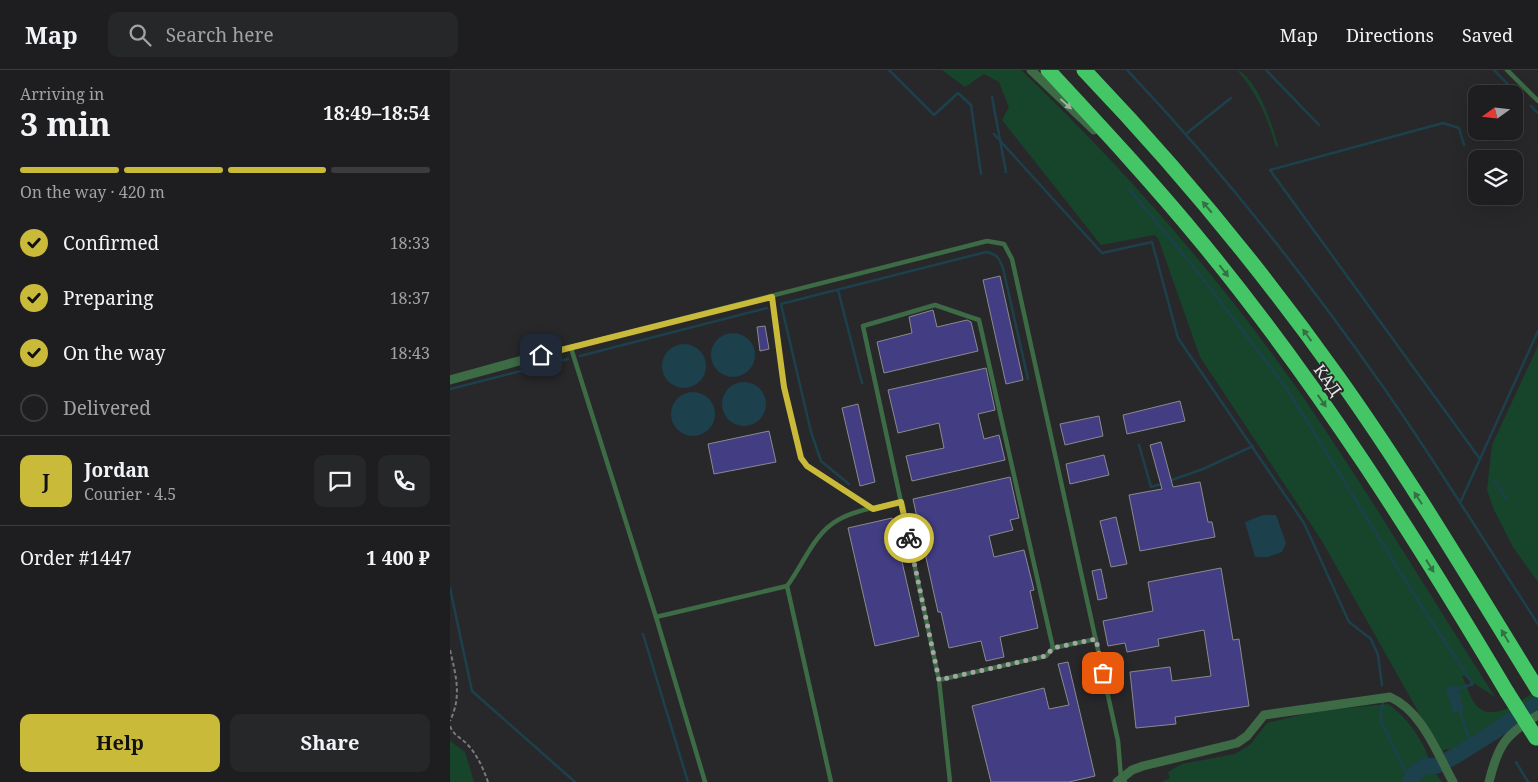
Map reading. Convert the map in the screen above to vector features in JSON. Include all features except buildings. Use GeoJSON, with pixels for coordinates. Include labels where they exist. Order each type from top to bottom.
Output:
{"type":"FeatureCollection","features":[{"type":"Feature","properties":{"kind":"highway","name":"КАД"},"geometry":{"type":"LineString","coordinates":[[1048,70],[1143,173],[1205,246],[1321,399],[1373,476],[1537,740]]}},
{"type":"Feature","properties":{"kind":"highway","name":"КАД"},"geometry":{"type":"LineString","coordinates":[[1084,70],[1162,154],[1289,310],[1389,453],[1534,684]]}},
{"type":"Feature","properties":{"kind":"street"},"geometry":{"type":"LineString","coordinates":[[1031,70],[1052,92],[1143,173]]}},
{"type":"Feature","properties":{"kind":"street"},"geometry":{"type":"LineString","coordinates":[[450,380],[559,350]]}},
{"type":"Feature","properties":{"kind":"street"},"geometry":{"type":"LineString","coordinates":[[1121,781],[1143,766],[1237,743],[1247,736],[1264,715],[1390,697],[1404,703],[1438,753],[1453,782]]}},
{"type":"Feature","properties":{"kind":"street"},"geometry":{"type":"LineString","coordinates":[[1489,782],[1496,754],[1505,740],[1516,728],[1538,715]]}},
{"type":"Feature","properties":{"kind":"lane"},"geometry":{"type":"LineString","coordinates":[[1507,70],[1538,101]]}},
{"type":"Feature","properties":{"kind":"lane"},"geometry":{"type":"LineString","coordinates":[[559,350],[987,241],[1004,244],[1012,259],[1096,639],[1118,741],[1121,781]]}},
{"type":"Feature","properties":{"kind":"lane"},"geometry":{"type":"LineString","coordinates":[[772,297],[784,387],[801,458],[807,466],[873,509]]}},
{"type":"Feature","properties":{"kind":"lane"},"geometry":{"type":"LineString","coordinates":[[950,782],[939,680],[864,326],[935,305],[979,320],[1053,648]]}},
{"type":"Feature","properties":{"kind":"lane"},"geometry":{"type":"LineString","coordinates":[[571,348],[656,617],[705,782]]}},
{"type":"Feature","properties":{"kind":"lane"},"geometry":{"type":"LineString","coordinates":[[656,617],[787,586],[818,539],[838,520],[901,502]]}},
{"type":"Feature","properties":{"kind":"lane"},"geometry":{"type":"LineString","coordinates":[[787,586],[831,782]]}},
{"type":"Feature","properties":{"kind":"lane"},"geometry":{"type":"LineString","coordinates":[[939,680],[1046,656],[1053,648],[1096,639]]}},
{"type":"Feature","properties":{"kind":"path"},"geometry":{"type":"LineString","coordinates":[[450,650],[458,698],[455,712],[450,721]]}},
{"type":"Feature","properties":{"kind":"path"},"geometry":{"type":"LineString","coordinates":[[450,726],[453,733],[467,744],[480,761],[488,782]]}},
{"type":"Feature","properties":{"kind":"green space"},"geometry":{"type":"Polygon","coordinates":[[[942,70],[1021,70],[1097,146],[1170,226],[1205,268],[1272,353],[1303,397],[1495,697],[1462,675],[1475,704],[1482,710],[1498,711],[1506,709],[1538,690],[1538,700],[1453,751],[1446,749],[1441,752],[1322,541],[1200,357],[1158,238],[1154,235],[1101,245],[1002,120],[1009,107],[999,82],[984,74],[965,87],[942,70]]]}},
{"type":"Feature","properties":{"kind":"green space"},"geometry":{"type":"Polygon","coordinates":[[[1237,70],[1251,82],[1257,92],[1268,115],[1278,146],[1276,147],[1256,97],[1237,70]]]}},
{"type":"Feature","properties":{"kind":"green space"},"geometry":{"type":"Polygon","coordinates":[[[1538,346],[1538,582],[1513,547],[1494,510],[1487,490],[1492,445],[1538,346]]]}},
{"type":"Feature","properties":{"kind":"green space"},"geometry":{"type":"Polygon","coordinates":[[[1388,704],[1413,729],[1424,747],[1434,770],[1443,782],[1161,782],[1170,778],[1168,772],[1182,764],[1235,754],[1251,744],[1267,723],[1317,711],[1388,704]]]}},
{"type":"Feature","properties":{"kind":"green space"},"geometry":{"type":"Polygon","coordinates":[[[450,741],[465,752],[474,782],[450,782],[450,741]]]}},
{"type":"Feature","properties":{"kind":"water"},"geometry":{"type":"Polygon","coordinates":[[[737,333],[749,339],[754,346],[754,364],[749,371],[742,376],[729,377],[721,374],[714,367],[711,351],[714,343],[721,336],[737,333]]]}},
{"type":"Feature","properties":{"kind":"water"},"geometry":{"type":"Polygon","coordinates":[[[688,344],[700,350],[705,357],[705,375],[700,382],[693,387],[680,388],[672,385],[665,378],[662,362],[665,354],[672,347],[688,344]]]}},
{"type":"Feature","properties":{"kind":"water"},"geometry":{"type":"Polygon","coordinates":[[[748,382],[760,388],[765,395],[765,413],[760,420],[753,425],[740,426],[732,423],[725,416],[722,400],[725,392],[732,385],[748,382]]]}},
{"type":"Feature","properties":{"kind":"water"},"geometry":{"type":"Polygon","coordinates":[[[697,392],[709,398],[714,405],[714,423],[709,430],[702,435],[689,436],[681,433],[674,426],[671,410],[674,402],[681,395],[697,392]]]}},
{"type":"Feature","properties":{"kind":"water"},"geometry":{"type":"Polygon","coordinates":[[[1263,515],[1276,515],[1286,543],[1282,552],[1268,557],[1255,557],[1245,522],[1263,515]]]}},
{"type":"Feature","properties":{"kind":"water"},"geometry":{"type":"Polygon","coordinates":[[[1457,685],[1464,710],[1453,713],[1446,688],[1457,685]]]}},
{"type":"Feature","properties":{"kind":"waterway"},"geometry":{"type":"LineString","coordinates":[[889,70],[934,115],[958,93],[971,105],[981,174]]}},
{"type":"Feature","properties":{"kind":"waterway"},"geometry":{"type":"LineString","coordinates":[[1127,70],[1227,182],[1320,300],[1420,441],[1538,624]]}},
{"type":"Feature","properties":{"kind":"waterway"},"geometry":{"type":"LineString","coordinates":[[1266,70],[1319,125]]}},
{"type":"Feature","properties":{"kind":"waterway"},"geometry":{"type":"LineString","coordinates":[[1494,70],[1508,85]]}},
{"type":"Feature","properties":{"kind":"waterway"},"geometry":{"type":"LineString","coordinates":[[992,97],[1006,172]]}},
{"type":"Feature","properties":{"kind":"waterway"},"geometry":{"type":"LineString","coordinates":[[1187,133],[1231,98]]}},
{"type":"Feature","properties":{"kind":"waterway"},"geometry":{"type":"LineString","coordinates":[[1531,106],[1538,113]]}},
{"type":"Feature","properties":{"kind":"waterway"},"geometry":{"type":"LineString","coordinates":[[1464,145],[1459,128],[1443,123],[1270,170],[1480,459]]}},
{"type":"Feature","properties":{"kind":"waterway"},"geometry":{"type":"LineString","coordinates":[[994,134],[1102,253],[1152,242],[1178,338],[1304,523],[1349,622],[1371,639],[1378,655],[1382,685]]}},
{"type":"Feature","properties":{"kind":"waterway"},"geometry":{"type":"LineString","coordinates":[[1129,189],[1197,271],[1287,389],[1420,604],[1473,684],[1458,689],[1458,692]]}},
{"type":"Feature","properties":{"kind":"waterway"},"geometry":{"type":"LineString","coordinates":[[849,484],[821,461],[811,432],[781,304],[986,252],[990,253],[997,257],[1003,268],[1028,379]]}},
{"type":"Feature","properties":{"kind":"waterway"},"geometry":{"type":"LineString","coordinates":[[838,290],[862,383]]}},
{"type":"Feature","properties":{"kind":"waterway"},"geometry":{"type":"LineString","coordinates":[[580,356],[767,308]]}},
{"type":"Feature","properties":{"kind":"waterway"},"geometry":{"type":"LineString","coordinates":[[1460,503],[1538,331]]}},
{"type":"Feature","properties":{"kind":"waterway"},"geometry":{"type":"LineString","coordinates":[[450,389],[568,359]]}},
{"type":"Feature","properties":{"kind":"waterway"},"geometry":{"type":"LineString","coordinates":[[1139,445],[1151,487],[1164,483]]}},
{"type":"Feature","properties":{"kind":"waterway"},"geometry":{"type":"LineString","coordinates":[[1169,481],[1203,469],[1253,446]]}},
{"type":"Feature","properties":{"kind":"waterway"},"geometry":{"type":"LineString","coordinates":[[1495,481],[1507,500]]}},
{"type":"Feature","properties":{"kind":"waterway"},"geometry":{"type":"LineString","coordinates":[[450,588],[472,691],[575,782]]}},
{"type":"Feature","properties":{"kind":"waterway"},"geometry":{"type":"LineString","coordinates":[[643,634],[688,782]]}},
{"type":"Feature","properties":{"kind":"waterway"},"geometry":{"type":"LineString","coordinates":[[1383,702],[1380,719],[1410,781]]}},
{"type":"Feature","properties":{"kind":"waterway"},"geometry":{"type":"LineString","coordinates":[[1410,782],[1416,772],[1425,766],[1436,766],[1457,755],[1538,704]]}},
{"type":"Feature","properties":{"kind":"waterway"},"geometry":{"type":"LineString","coordinates":[[1459,708],[1471,744]]}},
{"type":"Feature","properties":{"kind":"waterway"},"geometry":{"type":"LineString","coordinates":[[1516,762],[1528,782]]}},
{"type":"Feature","properties":{"kind":"way so far"},"geometry":{"type":"LineString","coordinates":[[909,538],[939,680],[1046,656],[1053,648],[1096,639],[1103,673]]}},
{"type":"Feature","properties":{"kind":"route"},"geometry":{"type":"LineString","coordinates":[[541,355],[772,297],[784,387],[801,458],[807,466],[873,509],[901,502],[909,538]]}}]}
